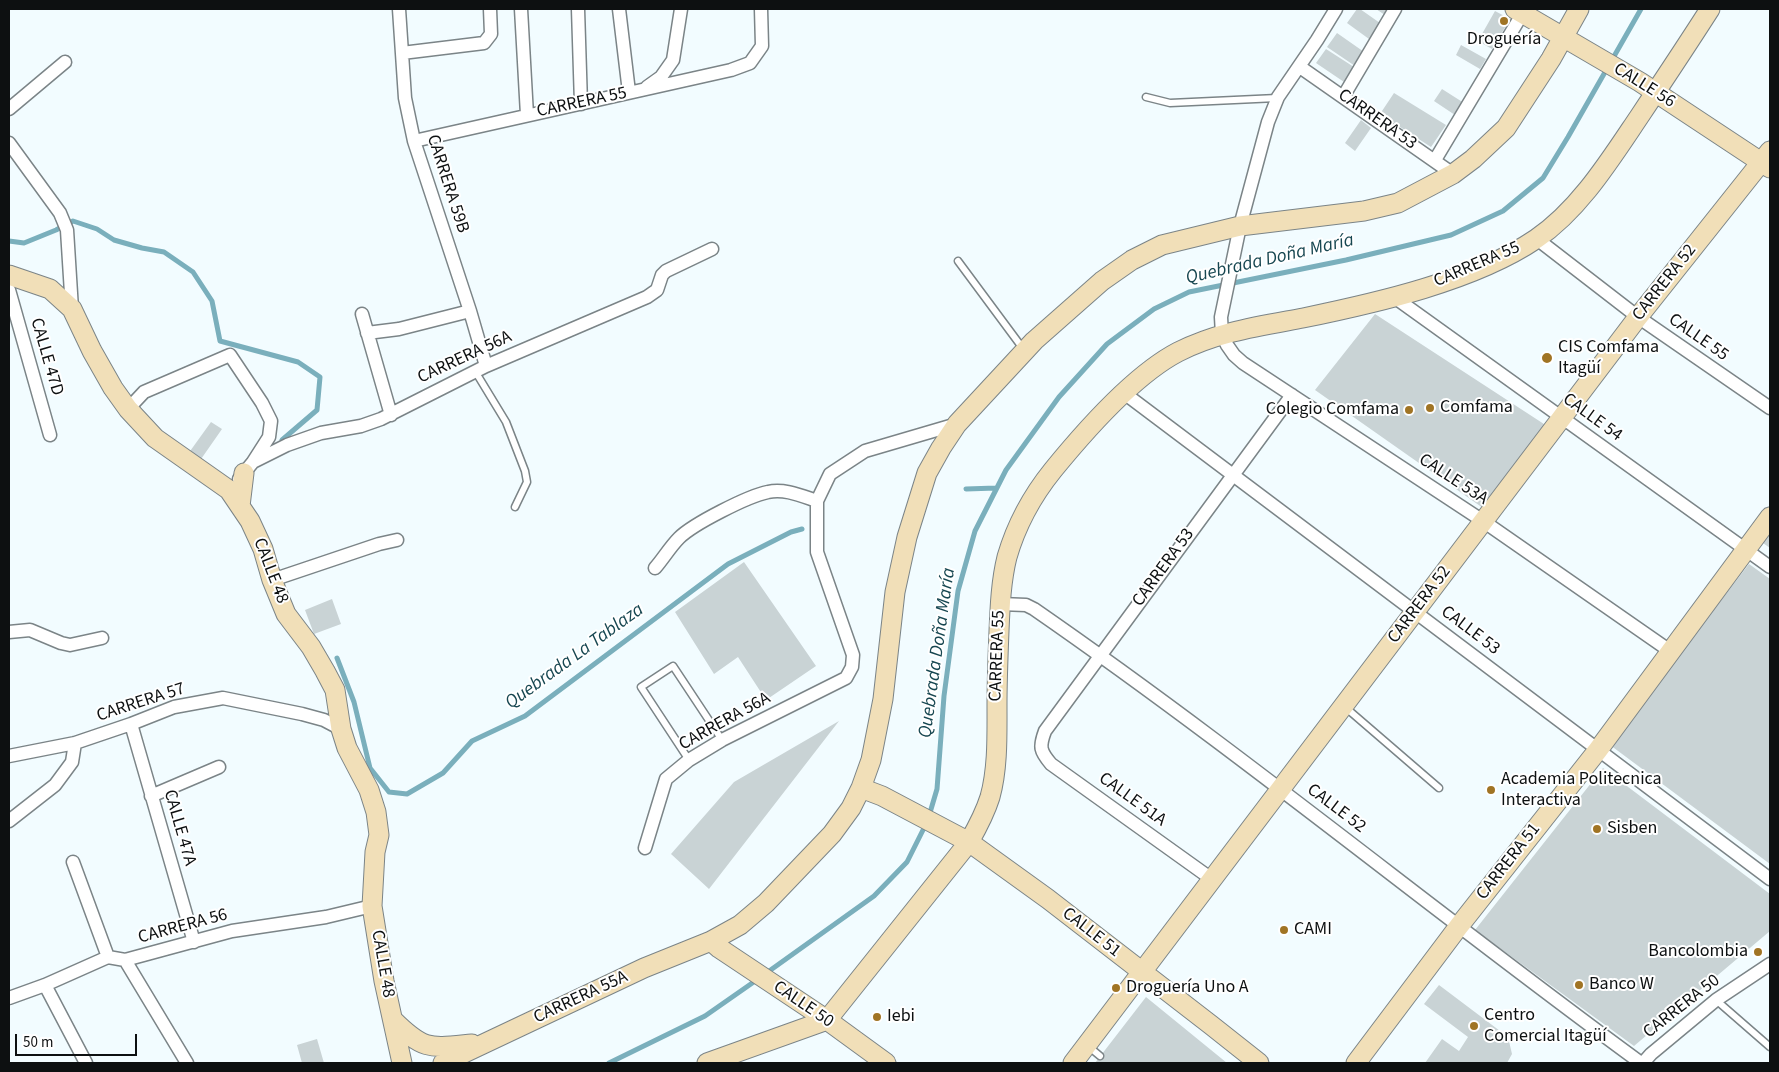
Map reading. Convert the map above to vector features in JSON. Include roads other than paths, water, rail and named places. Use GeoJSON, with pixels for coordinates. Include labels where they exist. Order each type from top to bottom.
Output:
{"type":"FeatureCollection","features":[{"type":"Feature","properties":{"kind":"street","name":"CARRERA 59B"},"geometry":{"type":"LineString","coordinates":[[399,9],[405,98],[414,141],[470,311],[480,368]]}},
{"type":"Feature","properties":{"kind":"street"},"geometry":{"type":"LineString","coordinates":[[402,53],[484,43],[491,34],[490,9]]}},
{"type":"Feature","properties":{"kind":"street"},"geometry":{"type":"LineString","coordinates":[[521,9],[527,115]]}},
{"type":"Feature","properties":{"kind":"street"},"geometry":{"type":"LineString","coordinates":[[578,9],[581,104]]}},
{"type":"Feature","properties":{"kind":"street"},"geometry":{"type":"LineString","coordinates":[[619,9],[635,91],[661,77],[673,60],[681,9]]}},
{"type":"Feature","properties":{"kind":"street","name":"CARRERA 55"},"geometry":{"type":"LineString","coordinates":[[414,141],[731,70],[750,63],[762,46],[761,9]]}},
{"type":"Feature","properties":{"kind":"street"},"geometry":{"type":"LineString","coordinates":[[1222,335],[1221,311],[1234,250],[1268,122],[1278,98],[1300,67],[1336,9]]}},
{"type":"Feature","properties":{"kind":"street"},"geometry":{"type":"LineString","coordinates":[[1343,97],[1395,9]]}},
{"type":"Feature","properties":{"kind":"street"},"geometry":{"type":"LineString","coordinates":[[1240,226],[1364,211],[1398,203],[1453,174],[1473,159],[1506,128],[1551,58],[1579,9]]}},
{"type":"Feature","properties":{"kind":"street","name":"CARRERA 55"},"geometry":{"type":"LineString","coordinates":[[821,1016],[981,820],[990,797],[997,746],[997,662],[1000,604],[1006,560],[1016,530],[1032,501],[1052,472],[1124,393],[1149,371],[1176,354],[1204,340],[1394,297],[1462,276],[1500,259],[1537,239],[1574,206],[1604,168],[1710,9]]}},
{"type":"Feature","properties":{"kind":"street"},"geometry":{"type":"LineString","coordinates":[[1435,160],[1517,15]]}},
{"type":"Feature","properties":{"kind":"street","name":"CALLE 56"},"geometry":{"type":"LineString","coordinates":[[1517,15],[1562,36],[1767,160]]}},
{"type":"Feature","properties":{"kind":"street"},"geometry":{"type":"LineString","coordinates":[[9,109],[65,62]]}},
{"type":"Feature","properties":{"kind":"street","name":"CARRERA 53"},"geometry":{"type":"LineString","coordinates":[[1300,67],[1453,174]]}},
{"type":"Feature","properties":{"kind":"street","name":"CALLE 48"},"geometry":{"type":"LineString","coordinates":[[9,143],[61,216],[67,230],[72,309],[113,388],[128,409],[155,438],[229,490],[250,521],[263,549],[272,580],[286,614],[311,647],[334,690],[346,748],[369,790],[376,812],[379,835],[372,906],[402,1063]]}},
{"type":"Feature","properties":{"kind":"street","name":"CARRERA 52"},"geometry":{"type":"LineString","coordinates":[[1073,1063],[1094,1051],[1142,973],[1483,521],[1638,317],[1767,160]]}},
{"type":"Feature","properties":{"kind":"street","name":"CARRERA 55A"},"geometry":{"type":"LineString","coordinates":[[443,1063],[644,968],[715,945],[766,903],[809,859],[832,834],[851,808],[861,788],[871,760],[883,699],[895,592],[907,537],[927,473],[957,424],[1034,341],[1102,281],[1132,260],[1162,245],[1240,226]]}},
{"type":"Feature","properties":{"kind":"street","name":"CALLE 55"},"geometry":{"type":"LineString","coordinates":[[1537,239],[1638,317],[1770,408]]}},
{"type":"Feature","properties":{"kind":"street","name":"CARRERA 56A"},"geometry":{"type":"LineString","coordinates":[[229,490],[248,468],[288,445],[321,434],[360,426],[391,415],[480,368],[647,297],[657,290],[662,275],[666,271],[712,249]]}},
{"type":"Feature","properties":{"kind":"street"},"geometry":{"type":"LineString","coordinates":[[9,274],[50,290],[72,309]]}},
{"type":"Feature","properties":{"kind":"street","name":"CALLE 47D"},"geometry":{"type":"LineString","coordinates":[[9,290],[50,434]]}},
{"type":"Feature","properties":{"kind":"street","name":"CALLE 54"},"geometry":{"type":"LineString","coordinates":[[1394,297],[1770,567]]}},
{"type":"Feature","properties":{"kind":"street"},"geometry":{"type":"LineString","coordinates":[[367,333],[399,329],[470,311]]}},
{"type":"Feature","properties":{"kind":"street"},"geometry":{"type":"LineString","coordinates":[[362,314],[391,415]]}},
{"type":"Feature","properties":{"kind":"street","name":"CALLE 53A"},"geometry":{"type":"LineString","coordinates":[[1222,335],[1238,359],[1483,521],[1670,651]]}},
{"type":"Feature","properties":{"kind":"street"},"geometry":{"type":"LineString","coordinates":[[128,409],[144,392],[230,355],[262,403],[271,421],[269,437],[248,468],[240,506]]}},
{"type":"Feature","properties":{"kind":"street","name":"CALLE 53"},"geometry":{"type":"LineString","coordinates":[[1124,393],[1770,879]]}},
{"type":"Feature","properties":{"kind":"street","name":"CARRERA 53"},"geometry":{"type":"LineString","coordinates":[[1040,743],[1045,731],[1100,655],[1292,395]]}},
{"type":"Feature","properties":{"kind":"street"},"geometry":{"type":"LineString","coordinates":[[655,568],[679,538],[695,526],[733,506],[768,491],[792,493],[817,502],[830,474],[865,451],[957,424]]}},
{"type":"Feature","properties":{"kind":"street","name":"CARRERA 56A"},"geometry":{"type":"LineString","coordinates":[[645,848],[666,779],[689,760],[722,740],[846,678],[852,667],[853,654],[817,552],[817,502]]}},
{"type":"Feature","properties":{"kind":"street","name":"CARRERA 51"},"geometry":{"type":"LineString","coordinates":[[1356,1063],[1459,926],[1598,750],[1770,517]]}},
{"type":"Feature","properties":{"kind":"street"},"geometry":{"type":"LineString","coordinates":[[272,580],[379,544],[397,540]]}},
{"type":"Feature","properties":{"kind":"street","name":"CALLE 52"},"geometry":{"type":"LineString","coordinates":[[1000,604],[1026,605],[1034,609],[1100,655],[1642,1063]]}},
{"type":"Feature","properties":{"kind":"street"},"geometry":{"type":"LineString","coordinates":[[9,632],[30,630],[70,645],[102,638]]}},
{"type":"Feature","properties":{"kind":"street","name":"CARRERA 57"},"geometry":{"type":"LineString","coordinates":[[9,756],[75,743],[174,707],[223,698],[302,714],[324,720],[341,729]]}},
{"type":"Feature","properties":{"kind":"street","name":"CALLE 47A"},"geometry":{"type":"LineString","coordinates":[[131,724],[194,942]]}},
{"type":"Feature","properties":{"kind":"street"},"geometry":{"type":"LineString","coordinates":[[9,821],[55,785],[72,762],[75,743]]}},
{"type":"Feature","properties":{"kind":"street","name":"CALLE 51A"},"geometry":{"type":"LineString","coordinates":[[1040,743],[1043,754],[1051,764],[1213,880]]}},
{"type":"Feature","properties":{"kind":"street"},"geometry":{"type":"LineString","coordinates":[[151,796],[219,767]]}},
{"type":"Feature","properties":{"kind":"street","name":"CALLE 51"},"geometry":{"type":"LineString","coordinates":[[861,788],[882,796],[965,840],[1048,899],[1259,1063]]}},
{"type":"Feature","properties":{"kind":"street"},"geometry":{"type":"LineString","coordinates":[[9,998],[45,985],[108,957],[73,862]]}},
{"type":"Feature","properties":{"kind":"street","name":"CARRERA 56"},"geometry":{"type":"LineString","coordinates":[[108,957],[125,960],[232,931],[326,917],[372,906]]}},
{"type":"Feature","properties":{"kind":"street","name":"CALLE 50"},"geometry":{"type":"LineString","coordinates":[[715,945],[821,1016],[886,1063]]}},
{"type":"Feature","properties":{"kind":"street"},"geometry":{"type":"LineString","coordinates":[[125,960],[187,1063]]}},
{"type":"Feature","properties":{"kind":"street","name":"CARRERA 50"},"geometry":{"type":"LineString","coordinates":[[1642,1063],[1716,1000],[1770,964]]}},
{"type":"Feature","properties":{"kind":"street"},"geometry":{"type":"LineString","coordinates":[[45,985],[86,1063]]}},
{"type":"Feature","properties":{"kind":"street"},"geometry":{"type":"LineString","coordinates":[[707,1063],[821,1016]]}},
{"type":"Feature","properties":{"kind":"street"},"geometry":{"type":"LineString","coordinates":[[393,1020],[405,1033],[421,1044],[438,1047],[487,1042]]}},
{"type":"Feature","properties":{"kind":"lane"},"geometry":{"type":"LineString","coordinates":[[1146,97],[1170,103],[1278,98]]}},
{"type":"Feature","properties":{"kind":"lane"},"geometry":{"type":"LineString","coordinates":[[958,261],[1025,351]]}},
{"type":"Feature","properties":{"kind":"lane"},"geometry":{"type":"LineString","coordinates":[[480,368],[506,422],[526,471],[527,482],[515,506]]}},
{"type":"Feature","properties":{"kind":"lane"},"geometry":{"type":"LineString","coordinates":[[689,760],[641,687],[673,666],[722,740]]}},
{"type":"Feature","properties":{"kind":"lane"},"geometry":{"type":"LineString","coordinates":[[1344,706],[1439,788]]}},
{"type":"Feature","properties":{"kind":"lane"},"geometry":{"type":"LineString","coordinates":[[1716,1000],[1770,1047]]}},
{"type":"Feature","properties":{"kind":"waterway","name":"Quebrada Doña María"},"geometry":{"type":"LineString","coordinates":[[929,816],[937,789],[944,696],[958,591],[975,531],[1006,470],[1059,397],[1107,344],[1154,309],[1189,292],[1346,260],[1451,235],[1503,211],[1543,178],[1641,9]]}},
{"type":"Feature","properties":{"kind":"waterway","name":"Quebrada La Tablaza"},"geometry":{"type":"LineString","coordinates":[[9,241],[24,243],[73,221],[97,229],[114,240],[164,252],[193,272],[212,301],[220,341],[298,362],[320,377],[317,410],[282,440]]}},
{"type":"Feature","properties":{"kind":"waterway","name":"Quebrada La Tablaza"},"geometry":{"type":"LineString","coordinates":[[966,489],[996,488]]}},
{"type":"Feature","properties":{"kind":"waterway","name":"Quebrada La Tablaza"},"geometry":{"type":"LineString","coordinates":[[337,658],[354,702],[370,768],[389,792],[407,794],[443,773],[472,741],[525,716],[728,564],[791,532],[802,529]]}},
{"type":"Feature","properties":{"kind":"waterway","name":"Quebrada Doña María"},"geometry":{"type":"LineString","coordinates":[[765,974],[874,896],[907,862],[926,824]]}},
{"type":"Feature","properties":{"kind":"waterway","name":"Quebrada Doña María"},"geometry":{"type":"LineString","coordinates":[[609,1063],[705,1016],[758,979]]}},
{"type":"Feature","properties":{"kind":"place","name":"Droguería"},"geometry":{"type":"Point","coordinates":[1504,21]}},
{"type":"Feature","properties":{"kind":"place","name":"CIS Comfama Itagüí"},"geometry":{"type":"Point","coordinates":[1547,358]}},
{"type":"Feature","properties":{"kind":"place","name":"Comfama"},"geometry":{"type":"Point","coordinates":[1430,408]}},
{"type":"Feature","properties":{"kind":"place","name":"Colegio Comfama"},"geometry":{"type":"Point","coordinates":[1409,410]}},
{"type":"Feature","properties":{"kind":"place","name":"Academia Politecnica Interactiva"},"geometry":{"type":"Point","coordinates":[1491,790]}},
{"type":"Feature","properties":{"kind":"place","name":"Sisben"},"geometry":{"type":"Point","coordinates":[1597,829]}},
{"type":"Feature","properties":{"kind":"place","name":"CAMI"},"geometry":{"type":"Point","coordinates":[1284,930]}},
{"type":"Feature","properties":{"kind":"place","name":"Bancolombia"},"geometry":{"type":"Point","coordinates":[1758,952]}},
{"type":"Feature","properties":{"kind":"place","name":"Banco W"},"geometry":{"type":"Point","coordinates":[1579,985]}},
{"type":"Feature","properties":{"kind":"place","name":"Droguería Uno A"},"geometry":{"type":"Point","coordinates":[1116,988]}},
{"type":"Feature","properties":{"kind":"place","name":"Iebi"},"geometry":{"type":"Point","coordinates":[877,1017]}},
{"type":"Feature","properties":{"kind":"place","name":"Centro Comercial Itagüí"},"geometry":{"type":"Point","coordinates":[1474,1026]}}]}
